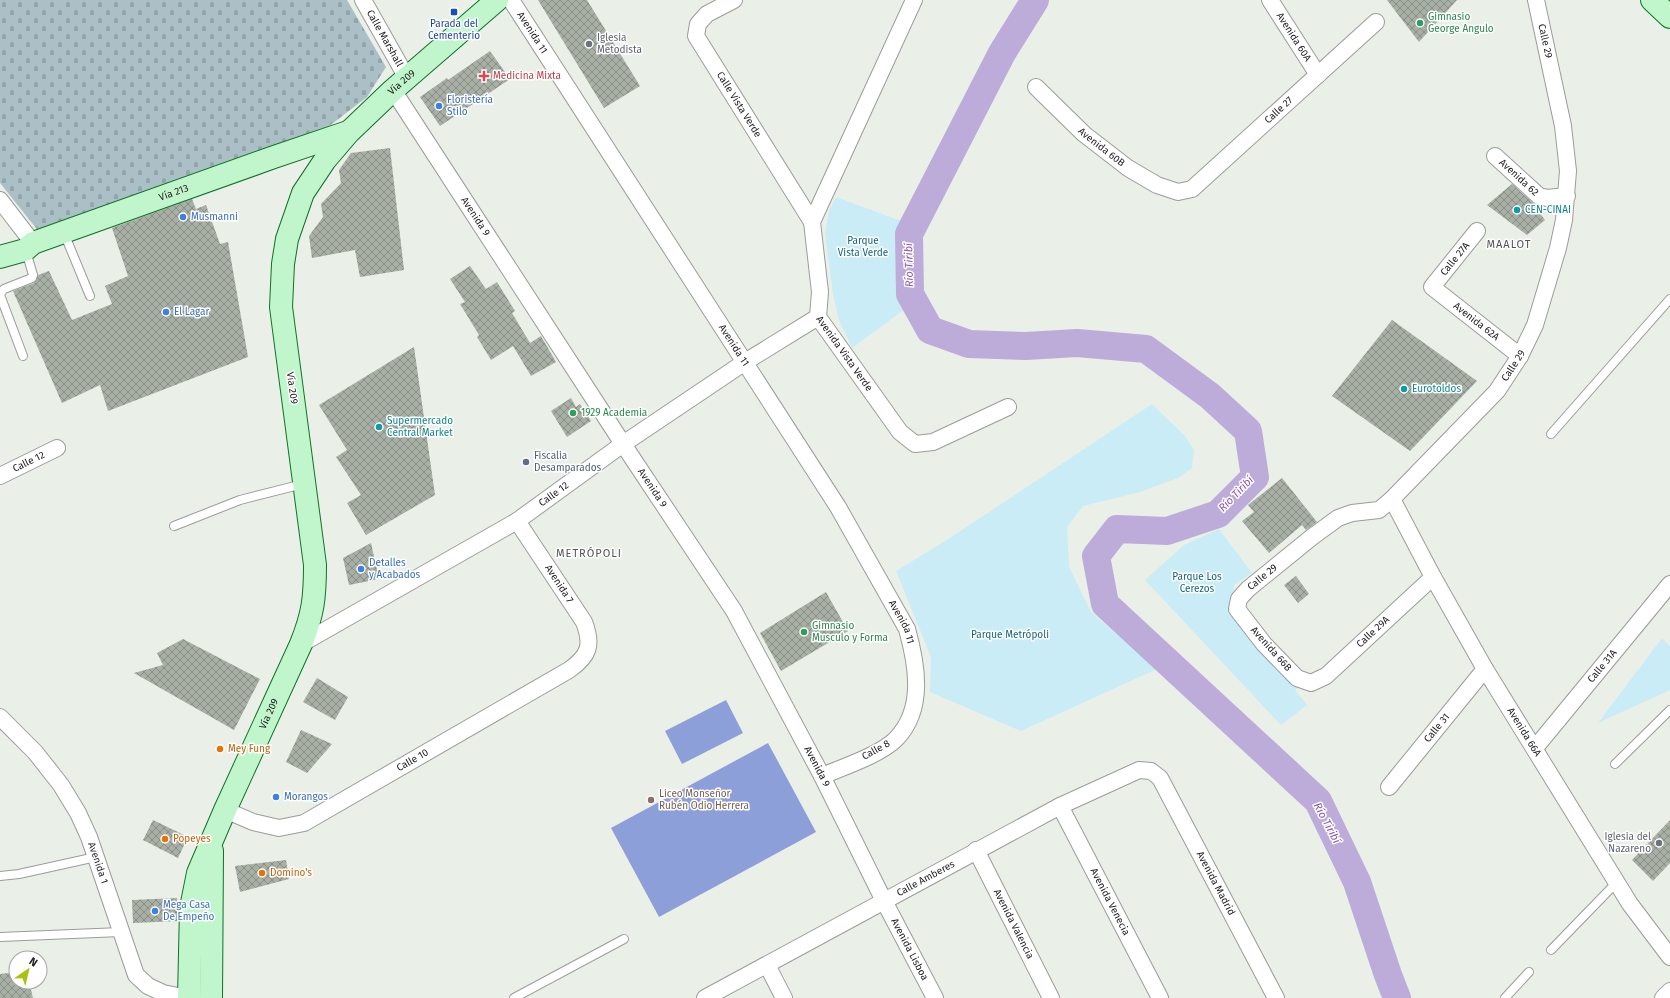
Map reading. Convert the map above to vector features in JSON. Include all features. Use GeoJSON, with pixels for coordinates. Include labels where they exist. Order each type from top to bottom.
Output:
{"type":"FeatureCollection","features":[{"type":"Feature","properties":{"kind":"main road","name":"Vía 209"},"geometry":{"type":"LineString","coordinates":[[188,998],[192,908],[198,873],[225,810],[301,644],[310,620],[315,594],[315,565],[281,307],[283,264],[287,239],[303,193],[325,160],[349,132],[400,84],[497,0]]}},
{"type":"Feature","properties":{"kind":"main road"},"geometry":{"type":"LineString","coordinates":[[1652,0],[1670,17]]}},
{"type":"Feature","properties":{"kind":"main road","name":"Vía 213"},"geometry":{"type":"LineString","coordinates":[[0,257],[274,157],[349,132]]}},
{"type":"Feature","properties":{"kind":"main road","name":"Vía 209"},"geometry":{"type":"LineString","coordinates":[[211,998],[212,840]]}},
{"type":"Feature","properties":{"kind":"street","name":"Calle Marshall"},"geometry":{"type":"LineString","coordinates":[[362,0],[400,84]]}},
{"type":"Feature","properties":{"kind":"street","name":"Avenida 11"},"geometry":{"type":"LineString","coordinates":[[511,0],[838,507],[907,629],[913,650],[916,672],[914,706]]}},
{"type":"Feature","properties":{"kind":"street","name":"Calle Vista Verde"},"geometry":{"type":"LineString","coordinates":[[734,0],[707,14],[698,24],[696,36],[812,222]]}},
{"type":"Feature","properties":{"kind":"street"},"geometry":{"type":"LineString","coordinates":[[812,222],[914,0]]}},
{"type":"Feature","properties":{"kind":"street","name":"Avenida 60A"},"geometry":{"type":"LineString","coordinates":[[1270,0],[1318,75]]}},
{"type":"Feature","properties":{"kind":"street","name":"Calle 29"},"geometry":{"type":"LineString","coordinates":[[1237,609],[1239,599],[1248,589],[1338,518],[1352,513],[1379,510],[1392,499],[1482,408],[1497,391],[1520,356],[1535,325],[1558,248],[1567,196],[1568,171],[1563,126],[1536,0]]}},
{"type":"Feature","properties":{"kind":"street","name":"Calle 27"},"geometry":{"type":"LineString","coordinates":[[1178,192],[1192,189],[1376,22]]}},
{"type":"Feature","properties":{"kind":"street","name":"Avenida 9"},"geometry":{"type":"LineString","coordinates":[[400,84],[623,444],[734,612],[822,776],[884,901]]}},
{"type":"Feature","properties":{"kind":"street","name":"Avenida 60B"},"geometry":{"type":"LineString","coordinates":[[1036,87],[1084,134],[1128,168],[1157,185],[1178,192]]}},
{"type":"Feature","properties":{"kind":"street","name":"Avenida 62"},"geometry":{"type":"LineString","coordinates":[[1494,156],[1539,196],[1547,198],[1567,196]]}},
{"type":"Feature","properties":{"kind":"street"},"geometry":{"type":"LineString","coordinates":[[0,200],[29,247]]}},
{"type":"Feature","properties":{"kind":"street","name":"Avenida Vista Verde"},"geometry":{"type":"LineString","coordinates":[[812,222],[820,292],[818,317],[900,432],[915,444],[933,442],[1008,407]]}},
{"type":"Feature","properties":{"kind":"street","name":"Calle 27A"},"geometry":{"type":"LineString","coordinates":[[1432,287],[1477,231]]}},
{"type":"Feature","properties":{"kind":"street","name":"Avenida 62A"},"geometry":{"type":"LineString","coordinates":[[1432,287],[1520,356]]}},
{"type":"Feature","properties":{"kind":"street","name":"Calle 12"},"geometry":{"type":"LineString","coordinates":[[301,644],[517,520],[623,444],[745,362],[818,317]]}},
{"type":"Feature","properties":{"kind":"street","name":"Calle 12"},"geometry":{"type":"LineString","coordinates":[[0,476],[57,448]]}},
{"type":"Feature","properties":{"kind":"street","name":"Avenida 66A"},"geometry":{"type":"LineString","coordinates":[[1392,499],[1433,577],[1485,669],[1630,904],[1670,957]]}},
{"type":"Feature","properties":{"kind":"street","name":"Avenida 7"},"geometry":{"type":"LineString","coordinates":[[517,520],[584,622],[588,633],[587,651]]}},
{"type":"Feature","properties":{"kind":"street","name":"Calle 29A"},"geometry":{"type":"LineString","coordinates":[[1311,683],[1326,676],[1433,577]]}},
{"type":"Feature","properties":{"kind":"street","name":"Calle 31A"},"geometry":{"type":"LineString","coordinates":[[1535,748],[1670,584]]}},
{"type":"Feature","properties":{"kind":"street","name":"Avenida 66B"},"geometry":{"type":"LineString","coordinates":[[1237,609],[1264,644],[1297,678],[1311,683]]}},
{"type":"Feature","properties":{"kind":"street","name":"Calle 10"},"geometry":{"type":"LineString","coordinates":[[225,810],[253,822],[279,828],[304,823],[570,670],[581,662],[587,651]]}},
{"type":"Feature","properties":{"kind":"street","name":"Calle 31"},"geometry":{"type":"LineString","coordinates":[[1389,786],[1485,669]]}},
{"type":"Feature","properties":{"kind":"street","name":"Calle 8"},"geometry":{"type":"LineString","coordinates":[[822,776],[881,750],[896,739],[906,724],[914,706]]}},
{"type":"Feature","properties":{"kind":"street","name":"Avenida 1"},"geometry":{"type":"LineString","coordinates":[[0,717],[35,752],[62,785],[78,813],[89,837],[136,975],[148,986],[163,993],[188,998]]}},
{"type":"Feature","properties":{"kind":"street","name":"Calle Amberes"},"geometry":{"type":"LineString","coordinates":[[705,998],[976,850],[1060,806],[1139,770],[1151,772]]}},
{"type":"Feature","properties":{"kind":"street","name":"Avenida Madrid"},"geometry":{"type":"LineString","coordinates":[[1151,772],[1160,778],[1276,998]]}},
{"type":"Feature","properties":{"kind":"street","name":"Avenida Venecia"},"geometry":{"type":"LineString","coordinates":[[1060,806],[1160,998]]}},
{"type":"Feature","properties":{"kind":"street","name":"Avenida Valencia"},"geometry":{"type":"LineString","coordinates":[[976,850],[1051,998]]}},
{"type":"Feature","properties":{"kind":"street","name":"Avenida Lisboa"},"geometry":{"type":"LineString","coordinates":[[884,901],[935,998]]}},
{"type":"Feature","properties":{"kind":"street"},"geometry":{"type":"LineString","coordinates":[[767,965],[784,998]]}},
{"type":"Feature","properties":{"kind":"street"},"geometry":{"type":"LineString","coordinates":[[1663,998],[1670,991]]}},
{"type":"Feature","properties":{"kind":"lane"},"geometry":{"type":"LineString","coordinates":[[64,233],[90,296]]}},
{"type":"Feature","properties":{"kind":"lane"},"geometry":{"type":"LineString","coordinates":[[23,356],[0,294],[4,289],[32,278],[33,274],[29,247]]}},
{"type":"Feature","properties":{"kind":"lane"},"geometry":{"type":"LineString","coordinates":[[1551,434],[1670,299]]}},
{"type":"Feature","properties":{"kind":"lane"},"geometry":{"type":"LineString","coordinates":[[174,526],[240,500],[304,484]]}},
{"type":"Feature","properties":{"kind":"lane"},"geometry":{"type":"LineString","coordinates":[[1615,764],[1670,710]]}},
{"type":"Feature","properties":{"kind":"lane"},"geometry":{"type":"LineString","coordinates":[[0,876],[19,874],[96,857]]}},
{"type":"Feature","properties":{"kind":"lane"},"geometry":{"type":"LineString","coordinates":[[1551,950],[1617,882]]}},
{"type":"Feature","properties":{"kind":"lane"},"geometry":{"type":"LineString","coordinates":[[0,937],[121,932]]}},
{"type":"Feature","properties":{"kind":"lane"},"geometry":{"type":"LineString","coordinates":[[514,998],[624,939]]}},
{"type":"Feature","properties":{"kind":"lane"},"geometry":{"type":"LineString","coordinates":[[1505,998],[1529,972]]}},
{"type":"Feature","properties":{"kind":"green space"},"geometry":{"type":"Polygon","coordinates":[[[0,0],[347,0],[386,67],[367,97],[328,127],[40,233],[0,183],[0,0]]]}},
{"type":"Feature","properties":{"kind":"green space","name":"Parque Vista Verde"},"geometry":{"type":"Polygon","coordinates":[[[836,197],[904,222],[899,235],[899,299],[905,309],[852,348],[839,320],[833,294],[825,233],[829,211],[836,197]]]}},
{"type":"Feature","properties":{"kind":"green space","name":"Parque Metrópoli"},"geometry":{"type":"Polygon","coordinates":[[[1152,404],[1185,436],[1194,450],[1192,468],[1178,478],[1140,492],[1083,506],[1067,527],[1069,567],[1091,612],[1157,669],[1021,731],[930,692],[931,657],[896,571],[950,538],[1152,404]]]}},
{"type":"Feature","properties":{"kind":"green space","name":"Parque Los Cerezos"},"geometry":{"type":"Polygon","coordinates":[[[1219,529],[1252,573],[1234,585],[1232,602],[1300,686],[1295,690],[1307,705],[1281,725],[1145,580],[1184,545],[1219,529]]]}},
{"type":"Feature","properties":{"kind":"green space"},"geometry":{"type":"Polygon","coordinates":[[[1662,638],[1670,646],[1670,690],[1598,723],[1662,638]]]}},
{"type":"Feature","properties":{"kind":"shaded area"},"geometry":{"type":"Polygon","coordinates":[[[726,700],[743,733],[682,764],[665,731],[726,700]]]}},
{"type":"Feature","properties":{"kind":"shaded area"},"geometry":{"type":"Polygon","coordinates":[[[768,743],[816,832],[659,917],[611,828],[768,743]]]}},
{"type":"Feature","properties":{"kind":"building","name":"Iglesia Metodista"},"geometry":{"type":"Polygon","coordinates":[[[538,0],[587,0],[640,86],[604,108],[538,0]]]}},
{"type":"Feature","properties":{"kind":"building","name":"Gimnasio George Angulo"},"geometry":{"type":"Polygon","coordinates":[[[1387,0],[1457,0],[1419,42],[1387,0]]]}},
{"type":"Feature","properties":{"kind":"building"},"geometry":{"type":"Polygon","coordinates":[[[490,51],[510,79],[440,126],[420,97],[490,51]]]}},
{"type":"Feature","properties":{"kind":"building"},"geometry":{"type":"Polygon","coordinates":[[[390,148],[404,270],[360,277],[355,250],[312,258],[309,236],[323,217],[321,204],[341,183],[339,170],[351,153],[390,148]]]}},
{"type":"Feature","properties":{"kind":"building","name":"CEN-CINAI"},"geometry":{"type":"Polygon","coordinates":[[[1512,184],[1533,203],[1543,208],[1539,212],[1545,220],[1527,235],[1487,205],[1512,184]]]}},
{"type":"Feature","properties":{"kind":"building","name":"El Lagar"},"geometry":{"type":"Polygon","coordinates":[[[192,199],[196,209],[206,205],[220,244],[228,242],[248,357],[108,411],[100,385],[62,403],[13,291],[34,283],[38,275],[49,271],[72,320],[112,304],[105,286],[128,276],[112,228],[192,199]]]}},
{"type":"Feature","properties":{"kind":"building"},"geometry":{"type":"Polygon","coordinates":[[[470,266],[486,289],[497,282],[515,311],[512,313],[530,343],[541,336],[556,362],[531,376],[513,346],[491,360],[477,337],[479,335],[460,304],[465,302],[450,279],[470,266]]]}},
{"type":"Feature","properties":{"kind":"building","name":"Eurotoldos"},"geometry":{"type":"Polygon","coordinates":[[[1392,320],[1477,381],[1410,451],[1332,396],[1392,320]]]}},
{"type":"Feature","properties":{"kind":"building","name":"Supermercado Central Market"},"geometry":{"type":"Polygon","coordinates":[[[414,347],[435,495],[366,535],[347,503],[361,495],[336,457],[347,450],[319,405],[414,347]]]}},
{"type":"Feature","properties":{"kind":"building"},"geometry":{"type":"Polygon","coordinates":[[[571,398],[576,407],[580,404],[591,421],[567,437],[551,411],[571,398]]]}},
{"type":"Feature","properties":{"kind":"building"},"geometry":{"type":"Polygon","coordinates":[[[1282,478],[1317,522],[1306,530],[1302,525],[1269,553],[1242,521],[1254,512],[1248,505],[1282,478]]]}},
{"type":"Feature","properties":{"kind":"building","name":"Detalles y Acabados"},"geometry":{"type":"Polygon","coordinates":[[[371,543],[379,579],[349,585],[343,558],[371,543]]]}},
{"type":"Feature","properties":{"kind":"building"},"geometry":{"type":"Polygon","coordinates":[[[1296,576],[1309,594],[1298,603],[1284,585],[1296,576]]]}},
{"type":"Feature","properties":{"kind":"building","name":"Gimnasio Musculo y Forma"},"geometry":{"type":"Polygon","coordinates":[[[826,592],[848,631],[781,671],[760,633],[826,592]]]}},
{"type":"Feature","properties":{"kind":"building"},"geometry":{"type":"Polygon","coordinates":[[[183,639],[260,679],[234,730],[134,673],[163,665],[157,653],[183,639]]]}},
{"type":"Feature","properties":{"kind":"building"},"geometry":{"type":"Polygon","coordinates":[[[317,678],[348,697],[335,720],[303,702],[317,678]]]}},
{"type":"Feature","properties":{"kind":"building"},"geometry":{"type":"Polygon","coordinates":[[[301,730],[332,744],[307,773],[286,762],[301,730]]]}},
{"type":"Feature","properties":{"kind":"building","name":"Popeyes"},"geometry":{"type":"Polygon","coordinates":[[[153,820],[188,837],[178,858],[143,840],[153,820]]]}},
{"type":"Feature","properties":{"kind":"building","name":"Iglesia del Nazareno"},"geometry":{"type":"Polygon","coordinates":[[[1670,820],[1670,863],[1653,881],[1632,860],[1670,820]]]}},
{"type":"Feature","properties":{"kind":"building","name":"Domino's"},"geometry":{"type":"Polygon","coordinates":[[[286,860],[289,879],[240,892],[235,866],[286,860]]]}},
{"type":"Feature","properties":{"kind":"building","name":"Mega Casa De Empeño"},"geometry":{"type":"Polygon","coordinates":[[[177,898],[178,921],[133,923],[132,900],[177,898]]]}},
{"type":"Feature","properties":{"kind":"building"},"geometry":{"type":"Polygon","coordinates":[[[8,973],[8,990],[31,990],[33,998],[0,998],[0,974],[8,973]]]}},
{"type":"Feature","properties":{"kind":"waterway","name":"Río Tiribí"},"geometry":{"type":"LineString","coordinates":[[1035,0],[1002,53],[909,234],[910,294],[930,330],[969,344],[1026,346],[1077,343],[1146,349],[1210,396],[1248,431],[1255,477],[1218,514],[1167,531],[1117,529],[1096,556],[1105,604],[1318,801],[1357,882],[1397,998]]}},
{"type":"Feature","properties":{"kind":"place","name":"Parada del Cementerio"},"geometry":{"type":"Point","coordinates":[454,12]}},
{"type":"Feature","properties":{"kind":"place","name":"Gimnasio George Angulo"},"geometry":{"type":"Point","coordinates":[1420,23]}},
{"type":"Feature","properties":{"kind":"place","name":"Iglesia Metodista"},"geometry":{"type":"Point","coordinates":[589,44]}},
{"type":"Feature","properties":{"kind":"place","name":"Medicina Mixta"},"geometry":{"type":"Point","coordinates":[484,76]}},
{"type":"Feature","properties":{"kind":"place","name":"Floristería Stilo"},"geometry":{"type":"Point","coordinates":[439,106]}},
{"type":"Feature","properties":{"kind":"place","name":"CEN-CINAI"},"geometry":{"type":"Point","coordinates":[1517,210]}},
{"type":"Feature","properties":{"kind":"place","name":"Musmanni"},"geometry":{"type":"Point","coordinates":[183,217]}},
{"type":"Feature","properties":{"kind":"place","name":"El Lagar"},"geometry":{"type":"Point","coordinates":[166,312]}},
{"type":"Feature","properties":{"kind":"place","name":"Eurotoldos"},"geometry":{"type":"Point","coordinates":[1404,389]}},
{"type":"Feature","properties":{"kind":"place","name":"1929 Academia"},"geometry":{"type":"Point","coordinates":[573,413]}},
{"type":"Feature","properties":{"kind":"place","name":"Supermercado Central Market"},"geometry":{"type":"Point","coordinates":[379,427]}},
{"type":"Feature","properties":{"kind":"place","name":"Fiscalia Desamparados"},"geometry":{"type":"Point","coordinates":[526,462]}},
{"type":"Feature","properties":{"kind":"place","name":"Detalles y Acabados"},"geometry":{"type":"Point","coordinates":[361,569]}},
{"type":"Feature","properties":{"kind":"place","name":"Gimnasio Musculo y Forma"},"geometry":{"type":"Point","coordinates":[804,632]}},
{"type":"Feature","properties":{"kind":"place","name":"Mey Fung"},"geometry":{"type":"Point","coordinates":[220,749]}},
{"type":"Feature","properties":{"kind":"place","name":"Morangos"},"geometry":{"type":"Point","coordinates":[276,797]}},
{"type":"Feature","properties":{"kind":"place","name":"Liceo Monseñor Rubén Odio Herrera"},"geometry":{"type":"Point","coordinates":[651,800]}},
{"type":"Feature","properties":{"kind":"place","name":"Popeyes"},"geometry":{"type":"Point","coordinates":[165,839]}},
{"type":"Feature","properties":{"kind":"place","name":"Iglesia del Nazareno"},"geometry":{"type":"Point","coordinates":[1659,843]}},
{"type":"Feature","properties":{"kind":"place","name":"Domino's"},"geometry":{"type":"Point","coordinates":[262,873]}},
{"type":"Feature","properties":{"kind":"place","name":"Mega Casa De Empeño"},"geometry":{"type":"Point","coordinates":[155,911]}},
{"type":"Feature","properties":{"kind":"district","name":"MAALOT"},"geometry":{"type":"Point","coordinates":[1509,244]}},
{"type":"Feature","properties":{"kind":"district","name":"METRÓPOLI"},"geometry":{"type":"Point","coordinates":[589,553]}}]}
